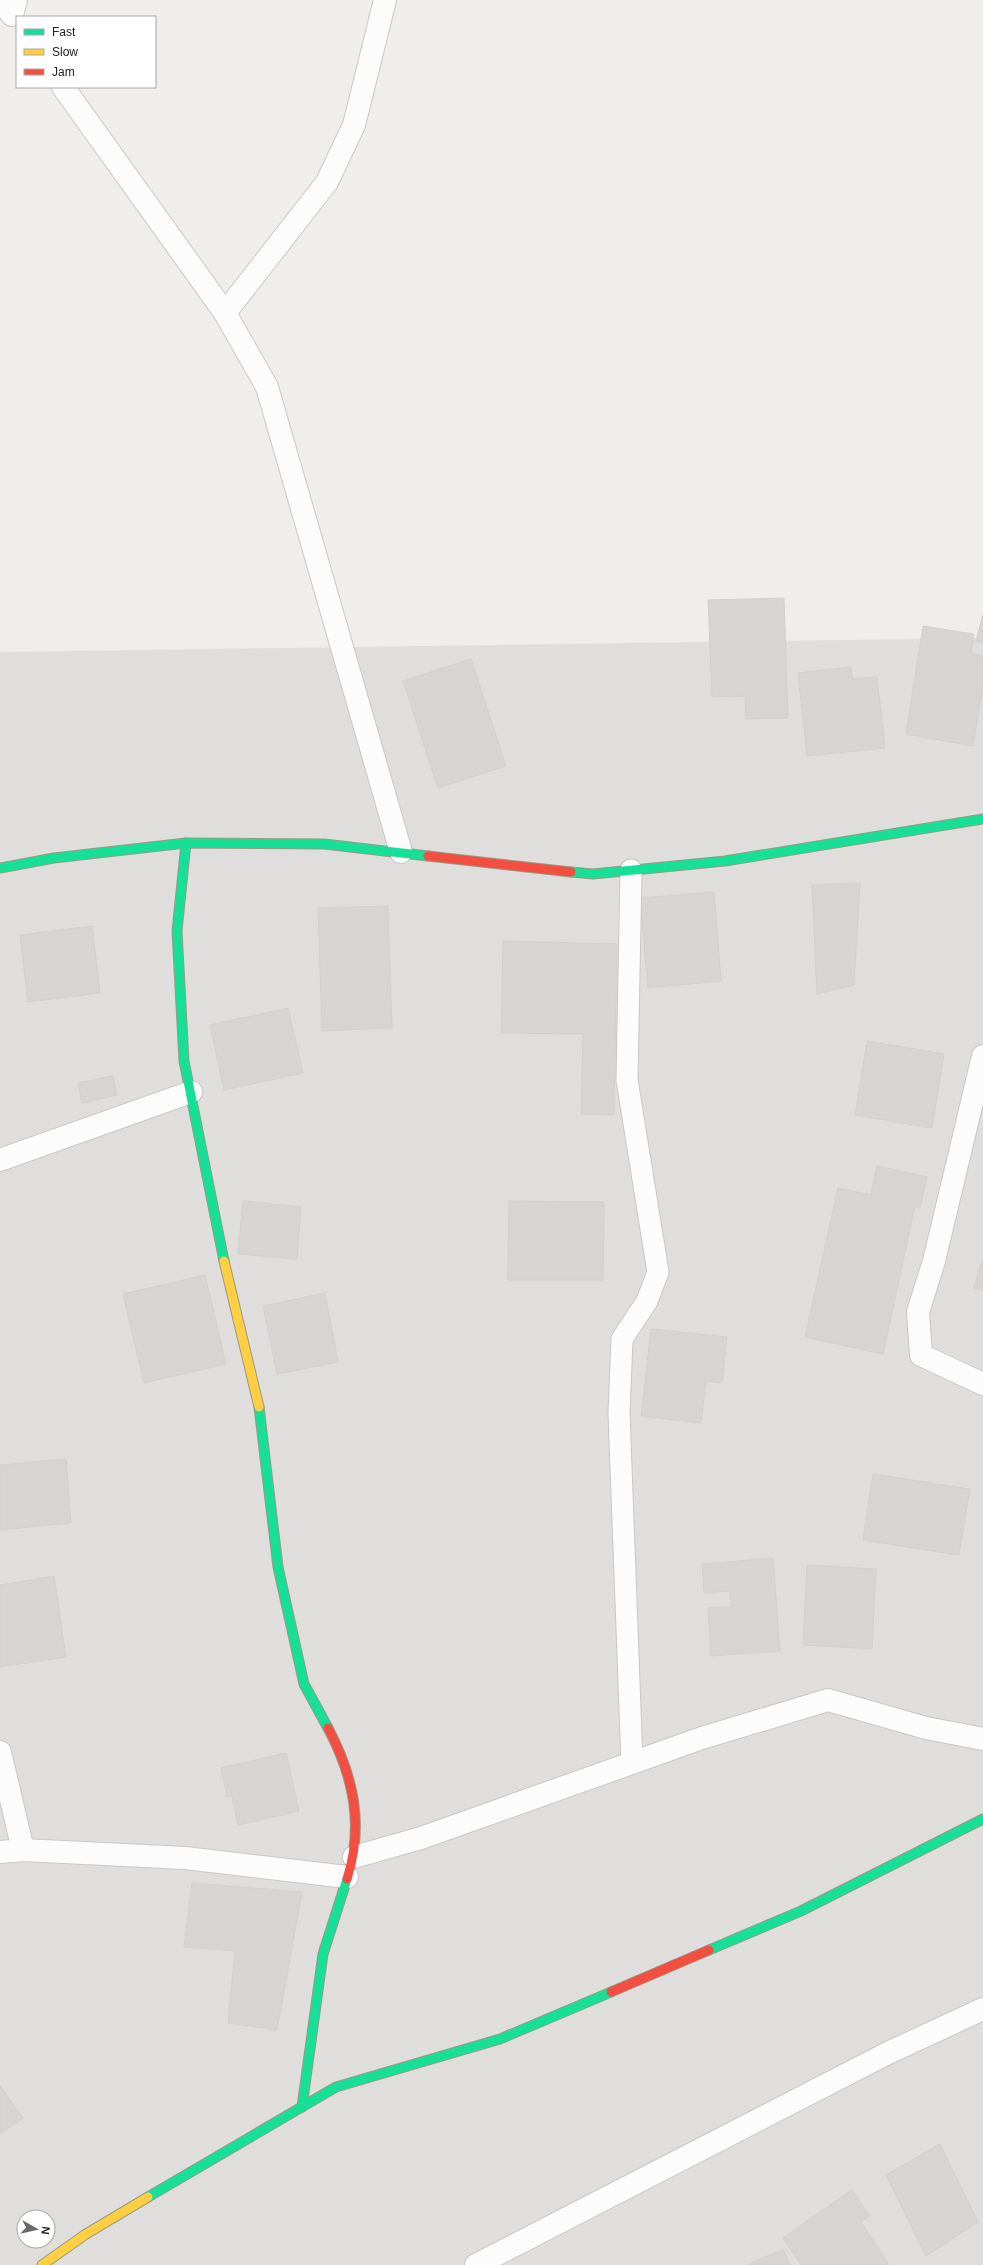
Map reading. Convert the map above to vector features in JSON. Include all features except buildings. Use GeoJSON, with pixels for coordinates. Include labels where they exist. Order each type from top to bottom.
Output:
{"type":"FeatureCollection","features":[{"type":"Feature","properties":{"kind":"street"},"geometry":{"type":"LineString","coordinates":[[225,313],[327,182],[354,125],[385,0]]}},
{"type":"Feature","properties":{"kind":"street"},"geometry":{"type":"LineString","coordinates":[[65,88],[225,313],[267,387],[401,852]]}},
{"type":"Feature","properties":{"kind":"street"},"geometry":{"type":"LineString","coordinates":[[0,868],[54,858],[186,843],[324,844],[593,874],[725,861],[983,819]]}},
{"type":"Feature","properties":{"kind":"street"},"geometry":{"type":"LineString","coordinates":[[186,843],[176,931],[184,1061],[226,1269],[258,1397],[278,1567],[304,1684],[336,1743],[350,1783],[357,1822],[354,1857],[323,1954],[302,2107]]}},
{"type":"Feature","properties":{"kind":"street"},"geometry":{"type":"LineString","coordinates":[[983,1056],[936,1254],[918,1312],[921,1355],[983,1384]]}},
{"type":"Feature","properties":{"kind":"street"},"geometry":{"type":"LineString","coordinates":[[0,1160],[190,1092]]}},
{"type":"Feature","properties":{"kind":"street"},"geometry":{"type":"LineString","coordinates":[[354,1857],[421,1838],[702,1738],[828,1700],[926,1728],[983,1739]]}},
{"type":"Feature","properties":{"kind":"street"},"geometry":{"type":"LineString","coordinates":[[0,1752],[23,1850]]}},
{"type":"Feature","properties":{"kind":"street"},"geometry":{"type":"LineString","coordinates":[[42,2265],[86,2234],[336,2087],[500,2039],[515,2033],[801,1911],[983,1819]]}},
{"type":"Feature","properties":{"kind":"street"},"geometry":{"type":"LineString","coordinates":[[0,1852],[23,1850],[185,1858],[347,1877]]}},
{"type":"Feature","properties":{"kind":"street"},"geometry":{"type":"LineString","coordinates":[[476,2265],[888,2053],[983,2009]]}},
{"type":"Feature","properties":{"kind":"lane"},"geometry":{"type":"LineString","coordinates":[[631,870],[628,1080],[658,1272],[647,1301],[622,1339],[618,1413],[632,1763]]}},
{"type":"Feature","properties":{"kind":"shaded area"},"geometry":{"type":"Polygon","coordinates":[[[983,638],[983,2265],[0,2265],[0,652],[983,638]]]}},
{"type":"Feature","properties":{"kind":"traffic: fast"},"geometry":{"type":"LineString","coordinates":[[571,872],[593,874],[725,861],[983,819]]}},
{"type":"Feature","properties":{"kind":"traffic: fast"},"geometry":{"type":"LineString","coordinates":[[186,843],[177,931],[184,1061],[224,1261]]}},
{"type":"Feature","properties":{"kind":"traffic: fast"},"geometry":{"type":"LineString","coordinates":[[0,868],[54,858],[186,843],[324,844],[428,856]]}},
{"type":"Feature","properties":{"kind":"traffic: fast"},"geometry":{"type":"LineString","coordinates":[[259,1407],[278,1567],[304,1684],[328,1728]]}},
{"type":"Feature","properties":{"kind":"traffic: fast"},"geometry":{"type":"LineString","coordinates":[[709,1950],[801,1911],[983,1819]]}},
{"type":"Feature","properties":{"kind":"traffic: fast"},"geometry":{"type":"LineString","coordinates":[[302,2107],[323,1954],[347,1879]]}},
{"type":"Feature","properties":{"kind":"traffic: fast"},"geometry":{"type":"LineString","coordinates":[[148,2197],[336,2087],[500,2039],[611,1992]]}},
{"type":"Feature","properties":{"kind":"traffic: slow"},"geometry":{"type":"LineString","coordinates":[[224,1261],[259,1407]]}},
{"type":"Feature","properties":{"kind":"traffic: slow"},"geometry":{"type":"LineString","coordinates":[[42,2265],[86,2234],[148,2197]]}},
{"type":"Feature","properties":{"kind":"traffic: jam"},"geometry":{"type":"LineString","coordinates":[[428,856],[571,872]]}},
{"type":"Feature","properties":{"kind":"traffic: jam"},"geometry":{"type":"LineString","coordinates":[[328,1728],[344,1765],[354,1802],[355,1840],[347,1879]]}},
{"type":"Feature","properties":{"kind":"traffic: jam"},"geometry":{"type":"LineString","coordinates":[[611,1992],[709,1950]]}}]}
